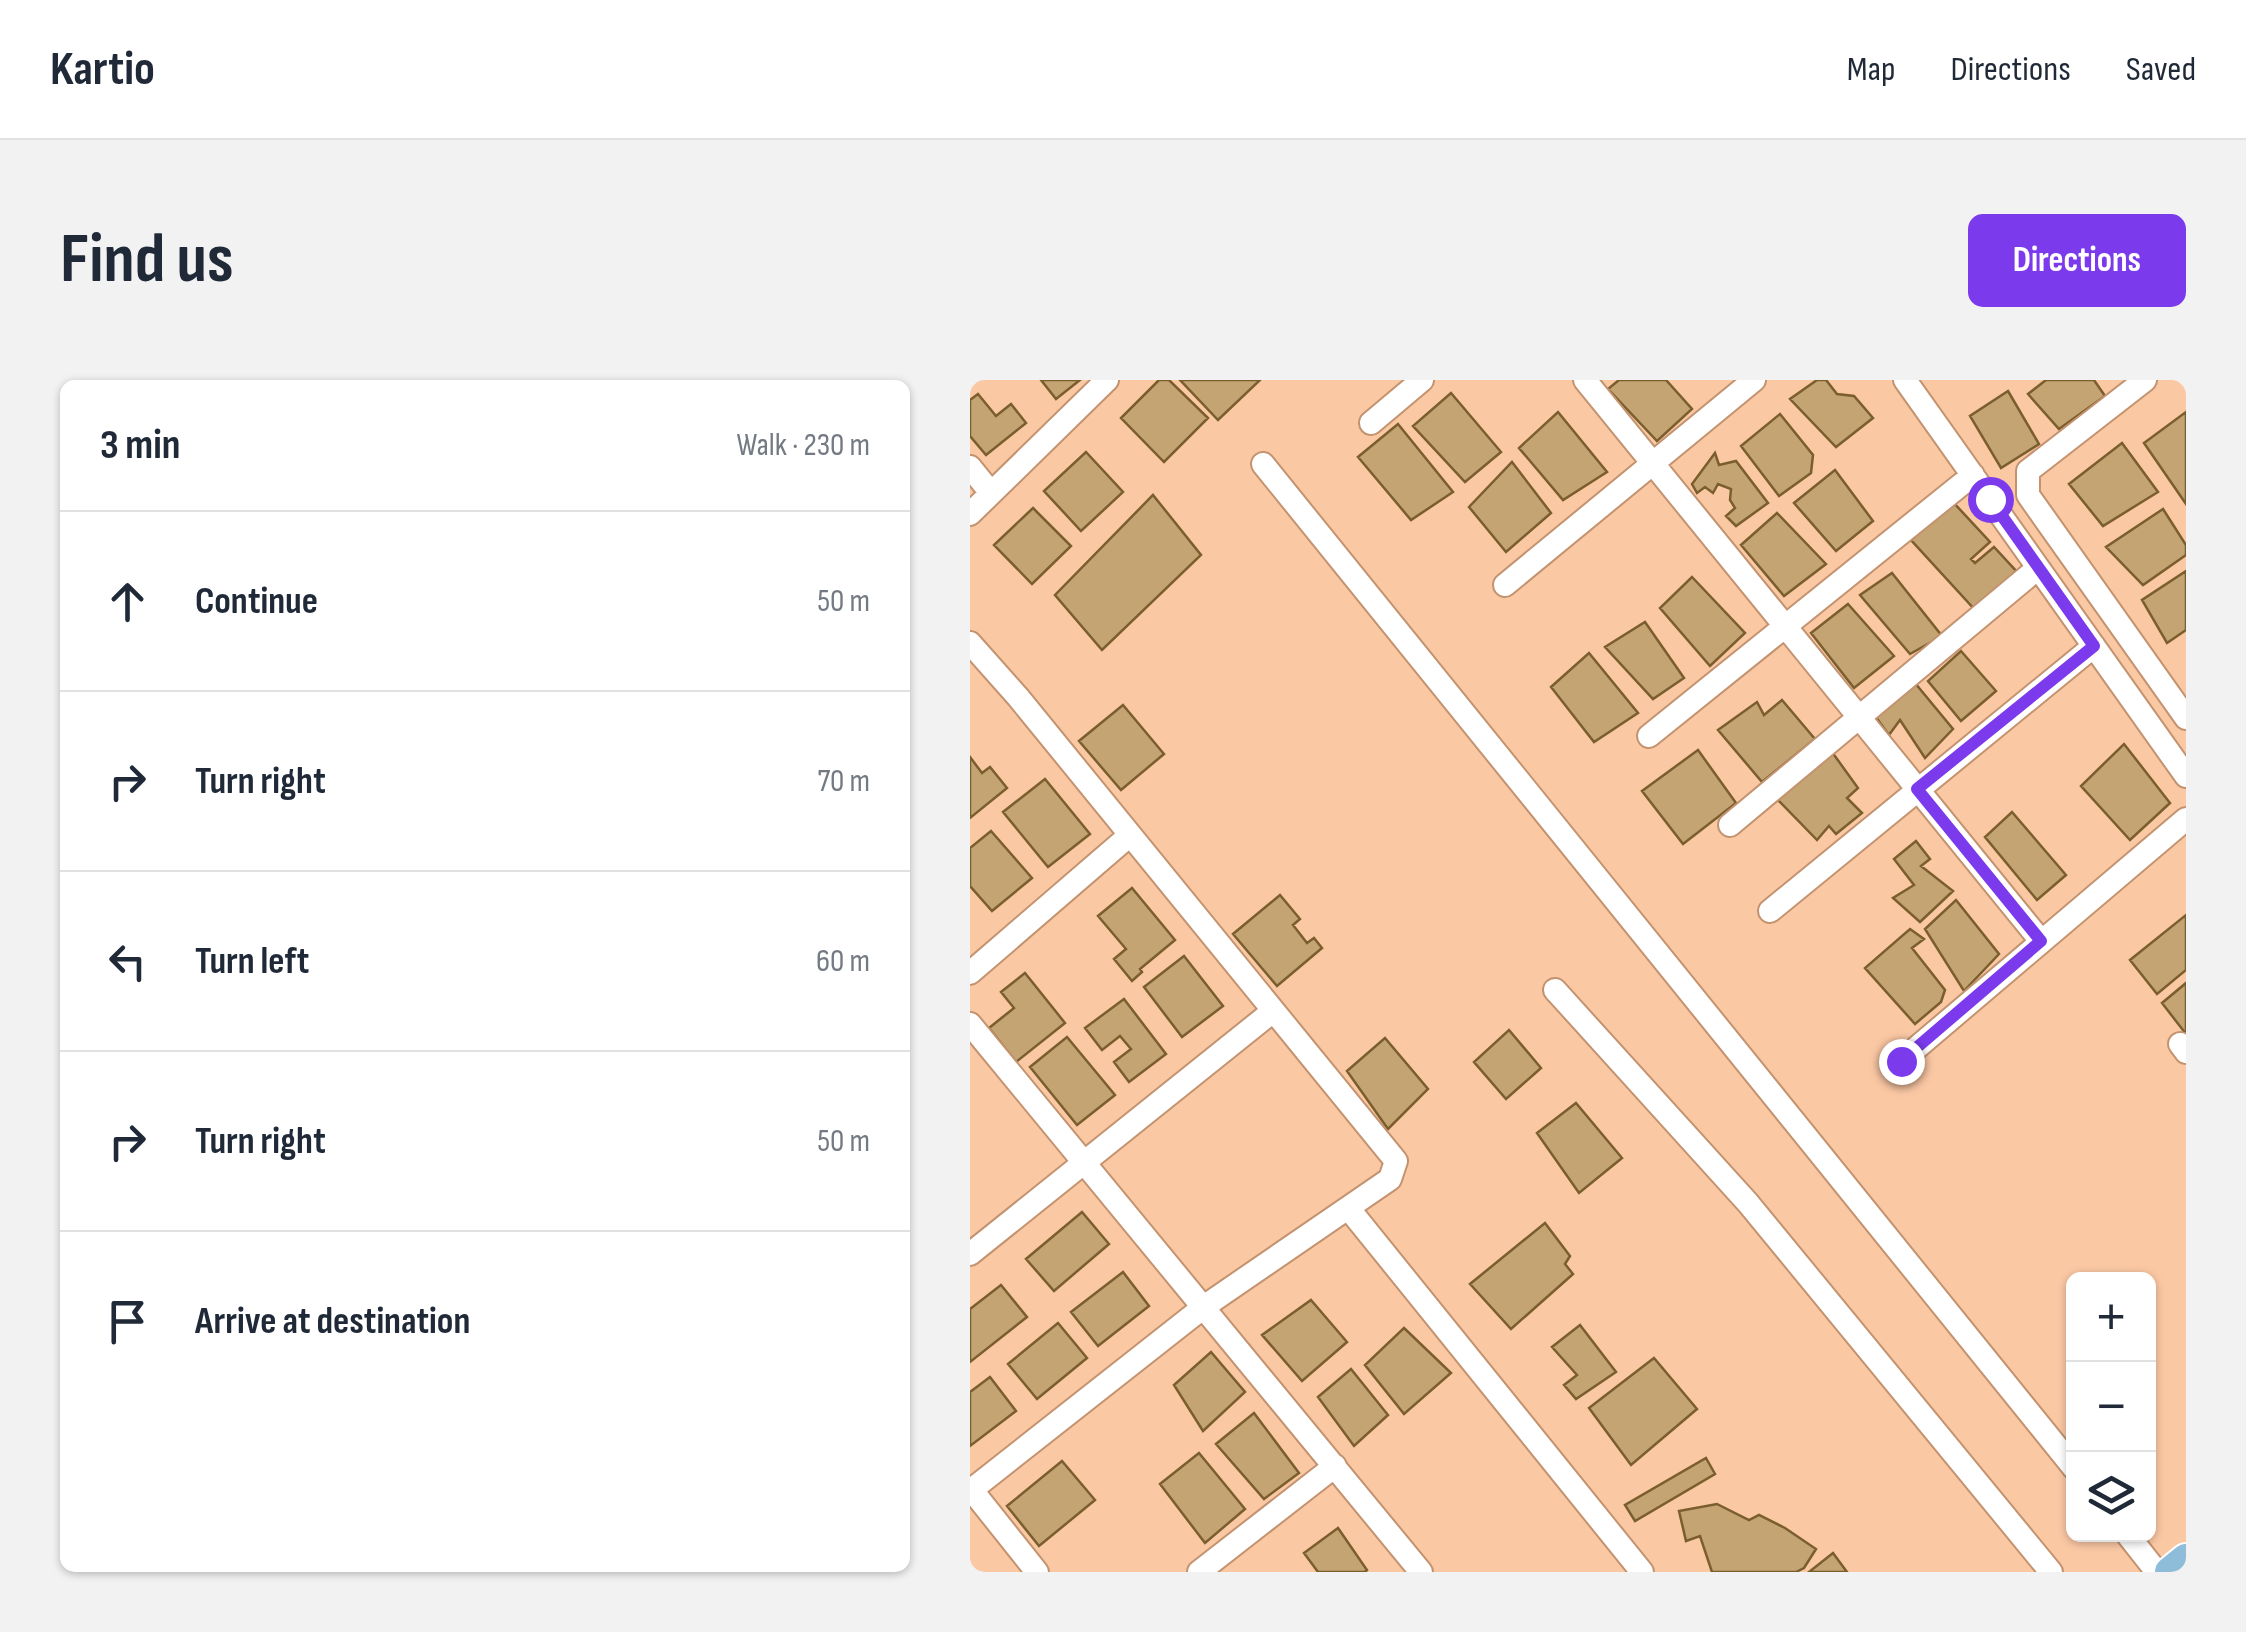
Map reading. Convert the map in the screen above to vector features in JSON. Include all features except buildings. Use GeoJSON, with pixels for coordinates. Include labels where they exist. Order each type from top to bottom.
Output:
{"type":"FeatureCollection","features":[{"type":"Feature","properties":{"kind":"main road"},"geometry":{"type":"LineString","coordinates":[[2170,1572],[2186,1559]]}},
{"type":"Feature","properties":{"kind":"street"},"geometry":{"type":"LineString","coordinates":[[970,514],[1108,380]]}},
{"type":"Feature","properties":{"kind":"street"},"geometry":{"type":"LineString","coordinates":[[1372,423],[1422,380]]}},
{"type":"Feature","properties":{"kind":"street"},"geometry":{"type":"LineString","coordinates":[[1585,380],[2041,941]]}},
{"type":"Feature","properties":{"kind":"street"},"geometry":{"type":"LineString","coordinates":[[1505,586],[1754,380]]}},
{"type":"Feature","properties":{"kind":"street"},"geometry":{"type":"LineString","coordinates":[[1905,380],[2186,776]]}},
{"type":"Feature","properties":{"kind":"street"},"geometry":{"type":"LineString","coordinates":[[2145,380],[2028,472],[2026,486],[2028,495],[2186,722],[2162,742]]}},
{"type":"Feature","properties":{"kind":"street"},"geometry":{"type":"LineString","coordinates":[[1263,464],[2066,1458]]}},
{"type":"Feature","properties":{"kind":"street"},"geometry":{"type":"LineString","coordinates":[[970,467],[991,493]]}},
{"type":"Feature","properties":{"kind":"street"},"geometry":{"type":"LineString","coordinates":[[1649,736],[1972,475]]}},
{"type":"Feature","properties":{"kind":"street"},"geometry":{"type":"LineString","coordinates":[[1730,824],[2038,568]]}},
{"type":"Feature","properties":{"kind":"street"},"geometry":{"type":"LineString","coordinates":[[970,643],[1396,1161],[1390,1179],[1204,1306],[971,1490],[1037,1572]]}},
{"type":"Feature","properties":{"kind":"street"},"geometry":{"type":"LineString","coordinates":[[1770,911],[2094,646]]}},
{"type":"Feature","properties":{"kind":"street"},"geometry":{"type":"LineString","coordinates":[[1901,1061],[2186,819]]}},
{"type":"Feature","properties":{"kind":"street"},"geometry":{"type":"LineString","coordinates":[[970,973],[1130,835]]}},
{"type":"Feature","properties":{"kind":"street"},"geometry":{"type":"LineString","coordinates":[[1555,990],[1748,1204],[2051,1572]]}},
{"type":"Feature","properties":{"kind":"street"},"geometry":{"type":"LineString","coordinates":[[970,1254],[1273,1011]]}},
{"type":"Feature","properties":{"kind":"street"},"geometry":{"type":"LineString","coordinates":[[970,1024],[1421,1572]]}},
{"type":"Feature","properties":{"kind":"street"},"geometry":{"type":"LineString","coordinates":[[1349,1210],[1642,1572]]}},
{"type":"Feature","properties":{"kind":"street"},"geometry":{"type":"LineString","coordinates":[[1199,1572],[1335,1466]]}},
{"type":"Feature","properties":{"kind":"street"},"geometry":{"type":"LineString","coordinates":[[2133,1542],[2157,1572]]}},
{"type":"Feature","properties":{"kind":"route"},"geometry":{"type":"LineString","coordinates":[[1901,1061],[2041,941],[1917,789],[2094,646],[1990,499]]}}]}
